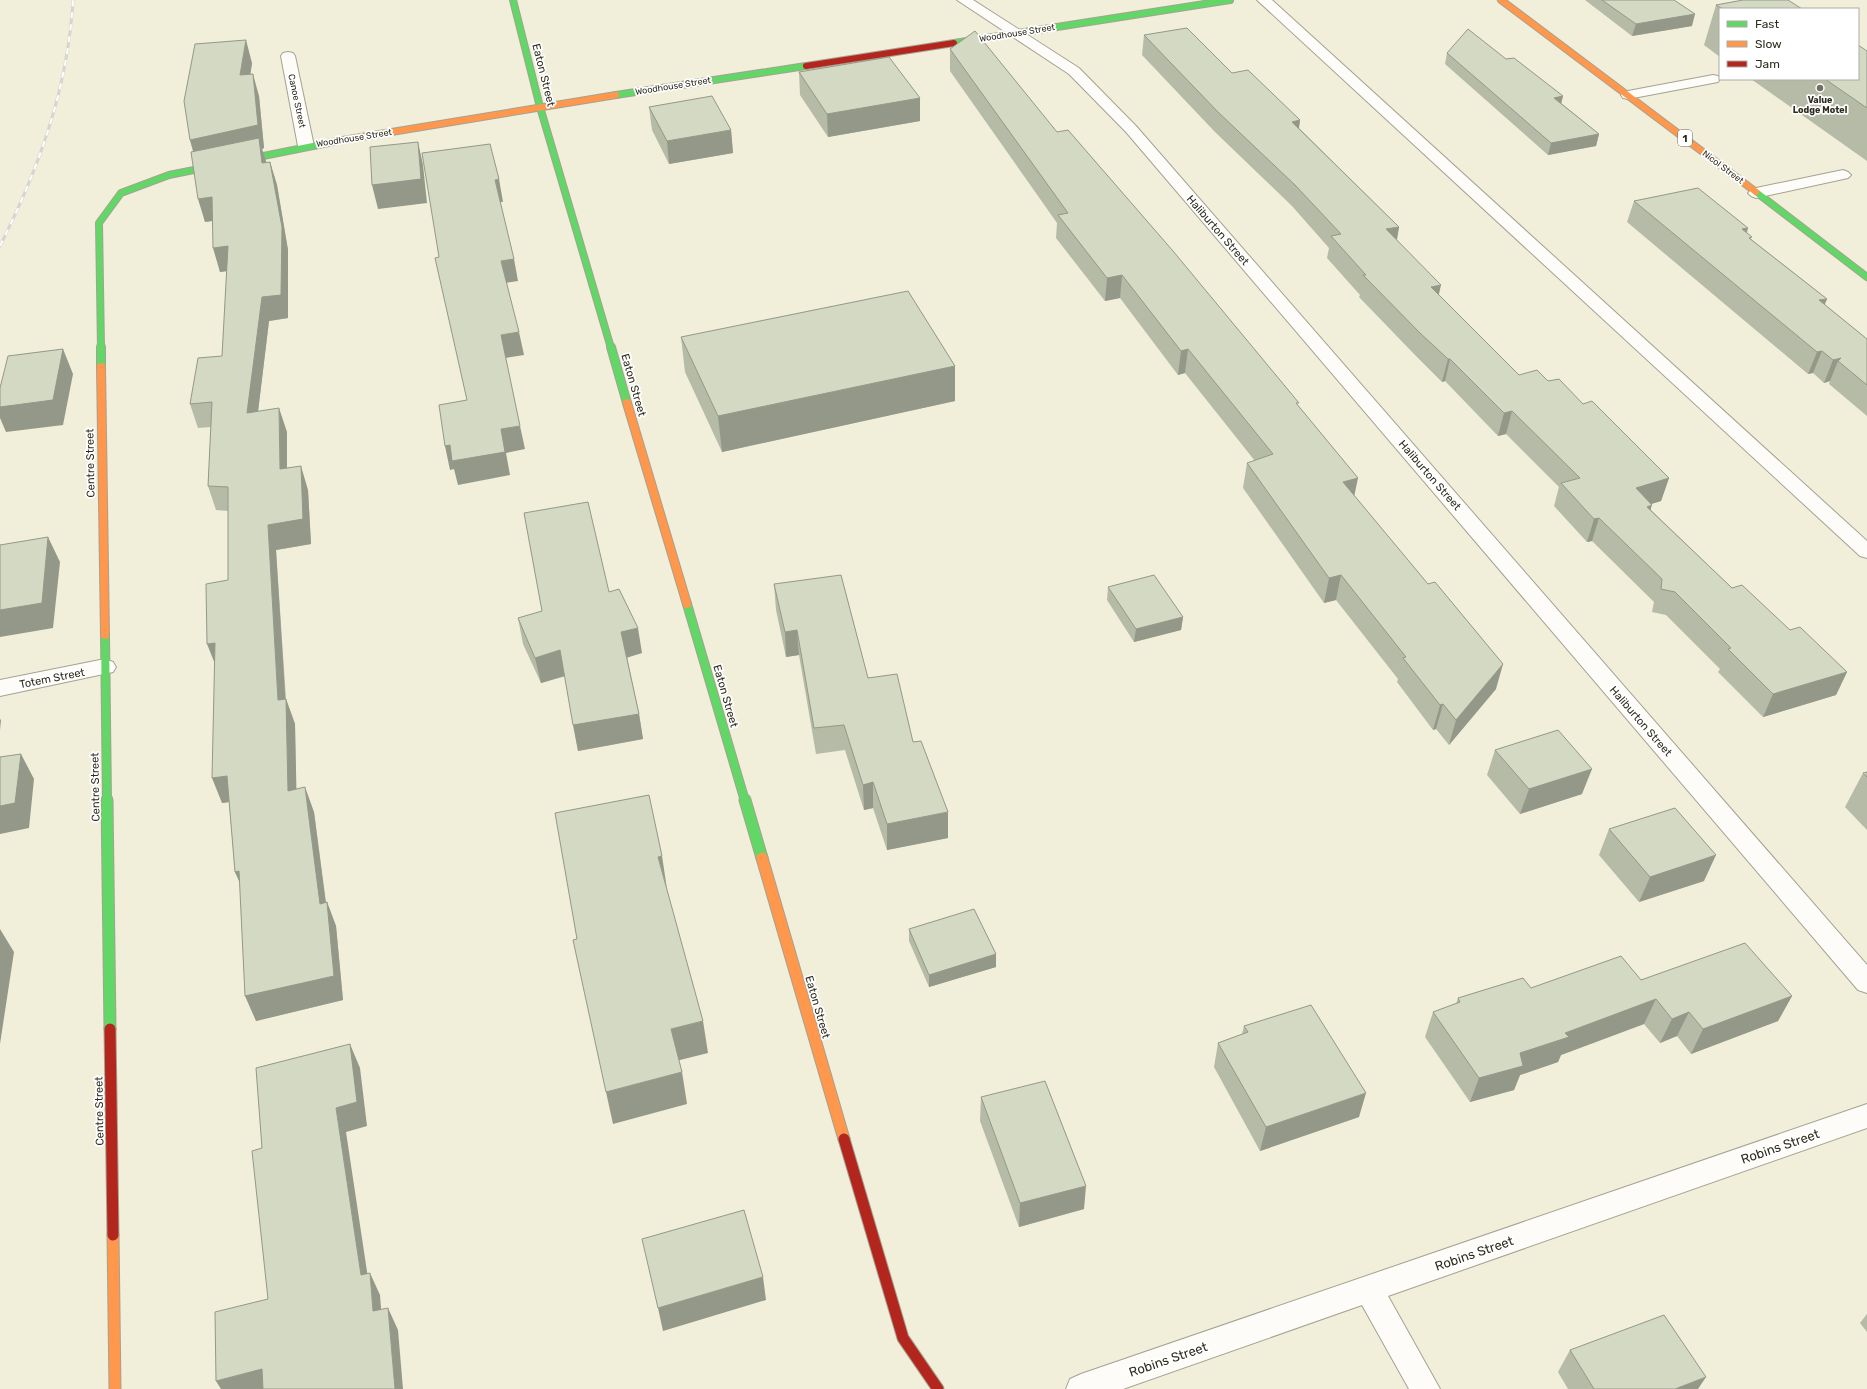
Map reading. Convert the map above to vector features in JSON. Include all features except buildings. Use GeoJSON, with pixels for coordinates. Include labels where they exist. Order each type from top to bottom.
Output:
{"type":"FeatureCollection","features":[{"type":"Feature","properties":{"kind":"main road","name":"Eaton Street"},"geometry":{"type":"LineString","coordinates":[[513,0],[540,107],[903,1338],[938,1389]]}},
{"type":"Feature","properties":{"kind":"main road","name":"Woodhouse Street"},"geometry":{"type":"LineString","coordinates":[[121,193],[170,175],[306,146],[540,107],[1230,0]]}},
{"type":"Feature","properties":{"kind":"main road","name":"Nicol Street"},"geometry":{"type":"LineString","coordinates":[[1501,0],[1628,94],[1867,277]]}},
{"type":"Feature","properties":{"kind":"main road","name":"Centre Street"},"geometry":{"type":"LineString","coordinates":[[115,1389],[99,222],[121,193]]}},
{"type":"Feature","properties":{"kind":"street","name":"Haliburton Street"},"geometry":{"type":"LineString","coordinates":[[964,0],[1074,71],[1131,129],[1867,983]]}},
{"type":"Feature","properties":{"kind":"street","name":"Canoe Street"},"geometry":{"type":"LineString","coordinates":[[288,56],[306,146]]}},
{"type":"Feature","properties":{"kind":"street","name":"Totem Street"},"geometry":{"type":"LineString","coordinates":[[0,688],[105,667]]}},
{"type":"Feature","properties":{"kind":"street","name":"Robins Street"},"geometry":{"type":"LineString","coordinates":[[1081,1389],[1867,1116]]}},
{"type":"Feature","properties":{"kind":"street"},"geometry":{"type":"LineString","coordinates":[[1369,1290],[1425,1389]]}},
{"type":"Feature","properties":{"kind":"lane"},"geometry":{"type":"LineString","coordinates":[[1264,0],[1867,552]]}},
{"type":"Feature","properties":{"kind":"lane"},"geometry":{"type":"LineString","coordinates":[[1628,94],[1712,79]]}},
{"type":"Feature","properties":{"kind":"lane"},"geometry":{"type":"LineString","coordinates":[[1756,193],[1843,175]]}},
{"type":"Feature","properties":{"kind":"railway"},"geometry":{"type":"LineString","coordinates":[[0,246],[27,187],[49,127],[65,65],[73,0]]}},
{"type":"Feature","properties":{"kind":"traffic: fast"},"geometry":{"type":"LineString","coordinates":[[513,0],[540,107],[627,403]]}},
{"type":"Feature","properties":{"kind":"traffic: fast"},"geometry":{"type":"LineString","coordinates":[[954,43],[1230,0]]}},
{"type":"Feature","properties":{"kind":"traffic: fast"},"geometry":{"type":"LineString","coordinates":[[616,95],[806,66]]}},
{"type":"Feature","properties":{"kind":"traffic: fast"},"geometry":{"type":"LineString","coordinates":[[101,367],[99,223],[121,193],[169,175],[343,140]]}},
{"type":"Feature","properties":{"kind":"traffic: fast"},"geometry":{"type":"LineString","coordinates":[[1756,192],[1867,277]]}},
{"type":"Feature","properties":{"kind":"traffic: fast"},"geometry":{"type":"LineString","coordinates":[[687,604],[762,858]]}},
{"type":"Feature","properties":{"kind":"traffic: fast"},"geometry":{"type":"LineString","coordinates":[[105,635],[110,1029]]}},
{"type":"Feature","properties":{"kind":"traffic: slow"},"geometry":{"type":"LineString","coordinates":[[1501,0],[1756,192]]}},
{"type":"Feature","properties":{"kind":"traffic: slow"},"geometry":{"type":"LineString","coordinates":[[343,140],[616,95]]}},
{"type":"Feature","properties":{"kind":"traffic: slow"},"geometry":{"type":"LineString","coordinates":[[101,367],[105,635]]}},
{"type":"Feature","properties":{"kind":"traffic: slow"},"geometry":{"type":"LineString","coordinates":[[627,403],[687,604]]}},
{"type":"Feature","properties":{"kind":"traffic: slow"},"geometry":{"type":"LineString","coordinates":[[762,858],[844,1139]]}},
{"type":"Feature","properties":{"kind":"traffic: slow"},"geometry":{"type":"LineString","coordinates":[[113,1235],[115,1389]]}},
{"type":"Feature","properties":{"kind":"traffic: jam"},"geometry":{"type":"LineString","coordinates":[[806,66],[954,43]]}},
{"type":"Feature","properties":{"kind":"traffic: jam"},"geometry":{"type":"LineString","coordinates":[[110,1029],[113,1235]]}},
{"type":"Feature","properties":{"kind":"traffic: jam"},"geometry":{"type":"LineString","coordinates":[[844,1139],[903,1338],[938,1389]]}},
{"type":"Feature","properties":{"kind":"place","name":"Value Lodge Motel"},"geometry":{"type":"Point","coordinates":[1820,88]}}]}
